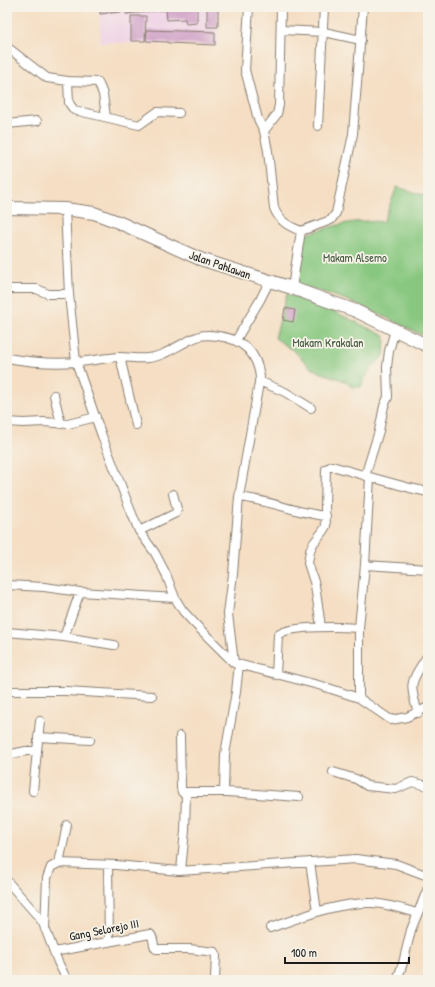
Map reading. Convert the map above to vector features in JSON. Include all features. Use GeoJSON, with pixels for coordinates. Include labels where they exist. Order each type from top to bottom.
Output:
{"type":"FeatureCollection","features":[{"type":"Feature","properties":{"kind":"main road","name":"Jalan Pahlawan"},"geometry":{"type":"LineString","coordinates":[[7,208],[65,209],[85,211],[101,216],[200,259],[292,288],[356,311],[428,346]]}},
{"type":"Feature","properties":{"kind":"street"},"geometry":{"type":"LineString","coordinates":[[249,7],[245,70],[258,119],[264,131],[268,151],[274,208],[276,216],[281,221],[301,231],[331,220],[336,213],[353,134],[363,7]]}},
{"type":"Feature","properties":{"kind":"street"},"geometry":{"type":"LineString","coordinates":[[264,131],[277,114],[279,105],[281,7]]}},
{"type":"Feature","properties":{"kind":"street"},"geometry":{"type":"LineString","coordinates":[[318,126],[324,32],[324,7]]}},
{"type":"Feature","properties":{"kind":"street"},"geometry":{"type":"LineString","coordinates":[[281,30],[324,32],[360,40]]}},
{"type":"Feature","properties":{"kind":"street"},"geometry":{"type":"LineString","coordinates":[[7,47],[47,78],[68,81],[98,82],[103,94],[106,117]]}},
{"type":"Feature","properties":{"kind":"street"},"geometry":{"type":"LineString","coordinates":[[68,81],[68,101],[72,109],[139,125],[157,112],[179,113]]}},
{"type":"Feature","properties":{"kind":"street"},"geometry":{"type":"LineString","coordinates":[[7,124],[37,121]]}},
{"type":"Feature","properties":{"kind":"street"},"geometry":{"type":"LineString","coordinates":[[65,209],[69,294],[76,362],[139,531],[155,554],[166,574],[175,598],[183,611],[236,663],[276,675],[322,686],[359,698],[391,720],[407,717],[428,707]]}},
{"type":"Feature","properties":{"kind":"street"},"geometry":{"type":"LineString","coordinates":[[292,288],[301,231]]}},
{"type":"Feature","properties":{"kind":"street"},"geometry":{"type":"LineString","coordinates":[[236,340],[269,282]]}},
{"type":"Feature","properties":{"kind":"street"},"geometry":{"type":"LineString","coordinates":[[7,289],[37,288],[48,294],[69,294]]}},
{"type":"Feature","properties":{"kind":"street"},"geometry":{"type":"LineString","coordinates":[[359,698],[359,628],[365,565],[368,477],[384,406],[388,397],[388,357],[395,330]]}},
{"type":"Feature","properties":{"kind":"street"},"geometry":{"type":"LineString","coordinates":[[7,358],[58,363],[120,357],[146,358],[154,357],[204,335],[210,334],[236,340],[248,350],[255,361],[259,372],[259,381],[239,498],[233,574],[228,614],[236,663],[236,692],[225,754],[224,792]]}},
{"type":"Feature","properties":{"kind":"street"},"geometry":{"type":"LineString","coordinates":[[120,357],[136,426]]}},
{"type":"Feature","properties":{"kind":"street"},"geometry":{"type":"LineString","coordinates":[[259,381],[284,392],[311,408]]}},
{"type":"Feature","properties":{"kind":"street"},"geometry":{"type":"LineString","coordinates":[[54,395],[61,424]]}},
{"type":"Feature","properties":{"kind":"street"},"geometry":{"type":"LineString","coordinates":[[7,422],[23,424],[44,422],[61,424],[74,423],[96,417]]}},
{"type":"Feature","properties":{"kind":"street"},"geometry":{"type":"LineString","coordinates":[[321,627],[315,585],[308,564],[310,551],[313,544],[324,531],[326,526],[327,468],[332,466],[368,477],[428,492]]}},
{"type":"Feature","properties":{"kind":"street"},"geometry":{"type":"LineString","coordinates":[[139,531],[176,514],[177,509],[173,494]]}},
{"type":"Feature","properties":{"kind":"street"},"geometry":{"type":"LineString","coordinates":[[239,498],[257,500],[306,514],[326,516]]}},
{"type":"Feature","properties":{"kind":"street"},"geometry":{"type":"LineString","coordinates":[[365,565],[428,569]]}},
{"type":"Feature","properties":{"kind":"street"},"geometry":{"type":"LineString","coordinates":[[7,585],[44,587],[80,592],[175,598]]}},
{"type":"Feature","properties":{"kind":"street"},"geometry":{"type":"LineString","coordinates":[[64,637],[80,592]]}},
{"type":"Feature","properties":{"kind":"street"},"geometry":{"type":"LineString","coordinates":[[276,675],[279,634],[287,631],[321,627],[359,628]]}},
{"type":"Feature","properties":{"kind":"street"},"geometry":{"type":"LineString","coordinates":[[7,632],[64,637],[114,645]]}},
{"type":"Feature","properties":{"kind":"street"},"geometry":{"type":"LineString","coordinates":[[418,713],[412,694],[412,681],[428,655]]}},
{"type":"Feature","properties":{"kind":"street"},"geometry":{"type":"LineString","coordinates":[[7,691],[66,691],[152,696]]}},
{"type":"Feature","properties":{"kind":"street"},"geometry":{"type":"LineString","coordinates":[[32,791],[40,721]]}},
{"type":"Feature","properties":{"kind":"street"},"geometry":{"type":"LineString","coordinates":[[180,736],[182,792],[224,792],[299,797]]}},
{"type":"Feature","properties":{"kind":"street"},"geometry":{"type":"LineString","coordinates":[[38,737],[90,740]]}},
{"type":"Feature","properties":{"kind":"street"},"geometry":{"type":"LineString","coordinates":[[7,755],[26,751],[37,752]]}},
{"type":"Feature","properties":{"kind":"street"},"geometry":{"type":"LineString","coordinates":[[333,772],[356,778],[367,786],[396,789],[412,782],[428,786]]}},
{"type":"Feature","properties":{"kind":"street"},"geometry":{"type":"LineString","coordinates":[[181,870],[185,831],[186,792]]}},
{"type":"Feature","properties":{"kind":"street"},"geometry":{"type":"LineString","coordinates":[[59,863],[66,825]]}},
{"type":"Feature","properties":{"kind":"street"},"geometry":{"type":"LineString","coordinates":[[45,929],[48,875],[51,867],[59,863],[181,870],[348,859],[374,860],[402,866],[428,876]]}},
{"type":"Feature","properties":{"kind":"street"},"geometry":{"type":"LineString","coordinates":[[310,862],[317,912]]}},
{"type":"Feature","properties":{"kind":"street"},"geometry":{"type":"LineString","coordinates":[[108,865],[109,942]]}},
{"type":"Feature","properties":{"kind":"street"},"geometry":{"type":"LineString","coordinates":[[7,881],[36,914],[45,929],[67,980]]}},
{"type":"Feature","properties":{"kind":"street"},"geometry":{"type":"LineString","coordinates":[[397,980],[403,963],[410,930],[428,888]]}},
{"type":"Feature","properties":{"kind":"street"},"geometry":{"type":"LineString","coordinates":[[270,928],[317,912],[346,905],[364,903],[383,905],[417,913]]}},
{"type":"Feature","properties":{"kind":"street","name":"Gang Selorejo III"},"geometry":{"type":"LineString","coordinates":[[54,952],[150,934],[156,949],[190,949],[215,952],[215,980]]}},
{"type":"Feature","properties":{"kind":"shaded area"},"geometry":{"type":"Polygon","coordinates":[[[99,7],[219,7],[218,46],[101,42],[99,7]]]}},
{"type":"Feature","properties":{"kind":"green space","name":"Makam Alsemo"},"geometry":{"type":"Polygon","coordinates":[[[397,187],[428,196],[428,338],[348,301],[314,289],[297,285],[304,235],[352,222],[383,222],[397,187]]]}},
{"type":"Feature","properties":{"kind":"green space","name":"Makam Krakalan"},"geometry":{"type":"Polygon","coordinates":[[[287,294],[331,310],[385,336],[384,356],[370,370],[361,387],[352,387],[345,381],[319,372],[310,367],[294,351],[275,338],[287,294]]]}},
{"type":"Feature","properties":{"kind":"building"},"geometry":{"type":"Polygon","coordinates":[[[100,7],[107,7],[108,13],[100,14],[100,7]]]}},
{"type":"Feature","properties":{"kind":"building"},"geometry":{"type":"Polygon","coordinates":[[[109,7],[120,7],[121,12],[110,13],[109,7]]]}},
{"type":"Feature","properties":{"kind":"building"},"geometry":{"type":"Polygon","coordinates":[[[125,7],[197,7],[197,23],[186,24],[185,19],[167,20],[166,10],[126,14],[125,7]]]}},
{"type":"Feature","properties":{"kind":"building"},"geometry":{"type":"Polygon","coordinates":[[[207,7],[218,7],[218,27],[207,27],[207,7]]]}},
{"type":"Feature","properties":{"kind":"building"},"geometry":{"type":"Polygon","coordinates":[[[131,16],[146,16],[145,41],[131,41],[131,16]]]}},
{"type":"Feature","properties":{"kind":"building"},"geometry":{"type":"Polygon","coordinates":[[[147,30],[215,32],[215,45],[146,41],[147,30]]]}},
{"type":"Feature","properties":{"kind":"building"},"geometry":{"type":"Polygon","coordinates":[[[285,308],[295,310],[293,322],[283,320],[285,308]]]}}]}
